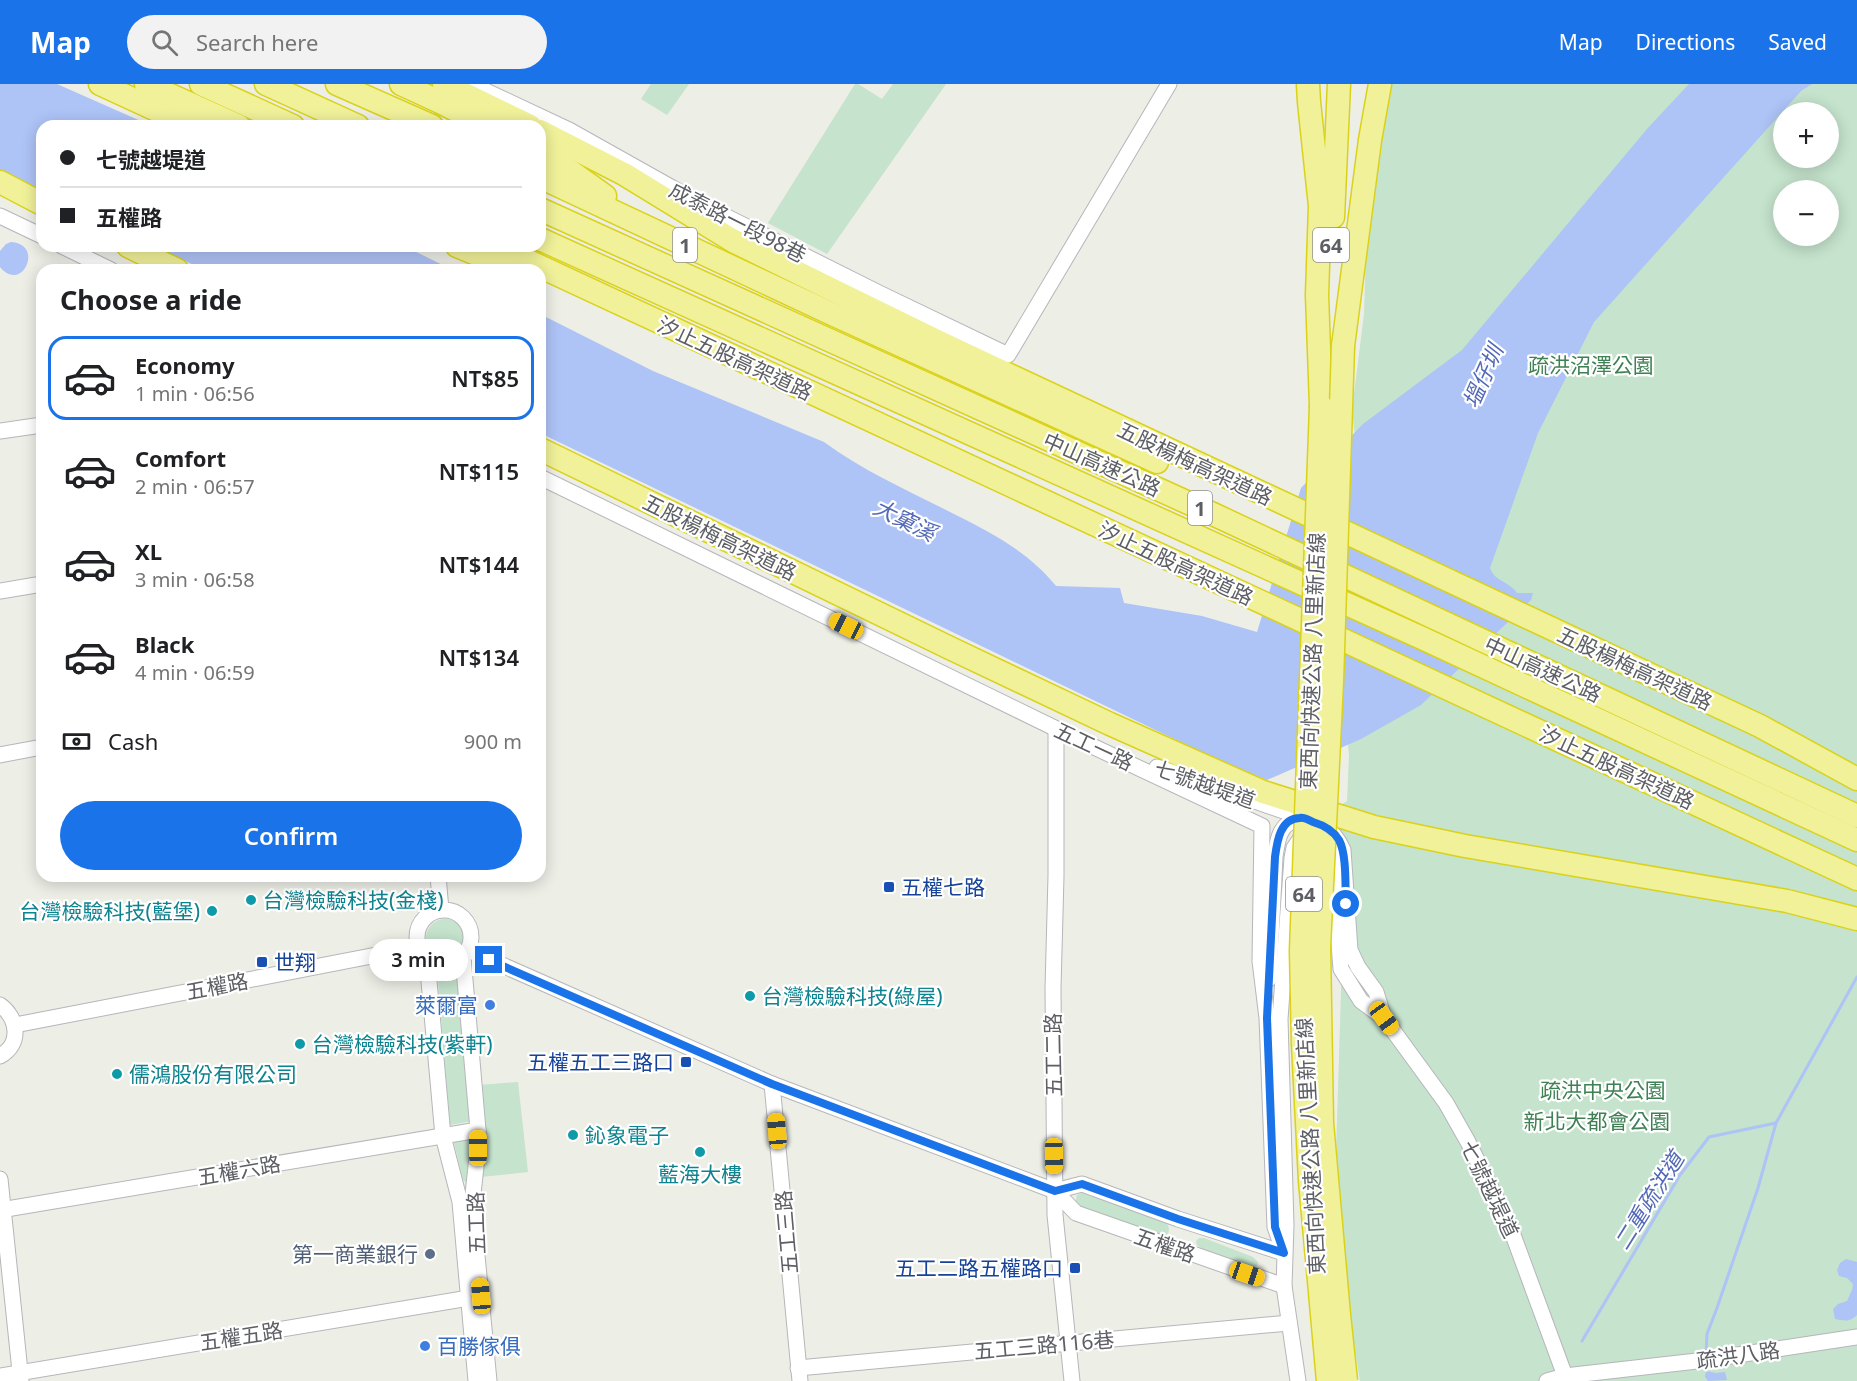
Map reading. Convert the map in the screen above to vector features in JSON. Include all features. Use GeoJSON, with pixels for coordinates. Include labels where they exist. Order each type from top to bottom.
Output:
{"type":"FeatureCollection","features":[{"type":"Feature","properties":{"kind":"highway"},"geometry":{"type":"LineString","coordinates":[[100,84],[178,120]]}},
{"type":"Feature","properties":{"kind":"highway"},"geometry":{"type":"LineString","coordinates":[[146,84],[226,120]]}},
{"type":"Feature","properties":{"kind":"highway"},"geometry":{"type":"LineString","coordinates":[[201,84],[280,120]]}},
{"type":"Feature","properties":{"kind":"highway"},"geometry":{"type":"LineString","coordinates":[[266,84],[345,120]]}},
{"type":"Feature","properties":{"kind":"highway"},"geometry":{"type":"LineString","coordinates":[[337,84],[418,120]]}},
{"type":"Feature","properties":{"kind":"highway"},"geometry":{"type":"LineString","coordinates":[[401,84],[475,120]]}},
{"type":"Feature","properties":{"kind":"highway"},"geometry":{"type":"LineString","coordinates":[[444,84],[518,120]]}},
{"type":"Feature","properties":{"kind":"highway"},"geometry":{"type":"LineString","coordinates":[[1308,84],[1320,206],[1317,295],[1321,405]]}},
{"type":"Feature","properties":{"kind":"highway","name":"東西向快速公路 八里新店線"},"geometry":{"type":"LineString","coordinates":[[1328,1381],[1310,1181],[1301,951],[1321,405],[1339,84]]}},
{"type":"Feature","properties":{"kind":"highway","name":"東西向快速公路 八里新店線"},"geometry":{"type":"LineString","coordinates":[[1346,1381],[1322,1124],[1319,947],[1332,681],[1346,188],[1353,84]]}},
{"type":"Feature","properties":{"kind":"highway"},"geometry":{"type":"LineString","coordinates":[[1343,346],[1370,140],[1380,84]]}},
{"type":"Feature","properties":{"kind":"highway","name":"五股楊梅高架道路"},"geometry":{"type":"LineString","coordinates":[[546,134],[624,174],[735,242],[891,319],[1760,726],[1857,780]]}},
{"type":"Feature","properties":{"kind":"highway"},"geometry":{"type":"LineString","coordinates":[[546,157],[563,166],[781,319]]}},
{"type":"Feature","properties":{"kind":"highway","name":"1"},"geometry":{"type":"LineString","coordinates":[[546,180],[830,313],[1857,780]]}},
{"type":"Feature","properties":{"kind":"highway"},"geometry":{"type":"LineString","coordinates":[[0,182],[36,201]]}},
{"type":"Feature","properties":{"kind":"highway","name":"中山高速公路"},"geometry":{"type":"LineString","coordinates":[[546,212],[1215,514],[1857,816]]}},
{"type":"Feature","properties":{"kind":"highway","name":"中山高速公路"},"geometry":{"type":"LineString","coordinates":[[546,242],[1411,633],[1857,840]]}},
{"type":"Feature","properties":{"kind":"highway"},"geometry":{"type":"LineString","coordinates":[[140,252],[165,264]]}},
{"type":"Feature","properties":{"kind":"highway"},"geometry":{"type":"LineString","coordinates":[[472,252],[500,264]]}},
{"type":"Feature","properties":{"kind":"highway","name":"汐止五股高架道路"},"geometry":{"type":"LineString","coordinates":[[509,252],[535,264]]}},
{"type":"Feature","properties":{"kind":"highway","name":"汐止五股高架道路"},"geometry":{"type":"LineString","coordinates":[[546,269],[1857,879]]}},
{"type":"Feature","properties":{"kind":"highway"},"geometry":{"type":"LineString","coordinates":[[546,279],[602,295],[690,308]]}},
{"type":"Feature","properties":{"kind":"highway","name":"五股楊梅高架道路"},"geometry":{"type":"LineString","coordinates":[[546,452],[962,654],[1263,792],[1374,827],[1454,844],[1787,901],[1857,919]]}},
{"type":"Feature","properties":{"kind":"street","name":"成泰路一段98巷"},"geometry":{"type":"LineString","coordinates":[[471,84],[569,130],[710,209],[1008,355],[1169,84]]}},
{"type":"Feature","properties":{"kind":"street"},"geometry":{"type":"LineString","coordinates":[[0,216],[36,233]]}},
{"type":"Feature","properties":{"kind":"street"},"geometry":{"type":"LineString","coordinates":[[74,252],[99,264]]}},
{"type":"Feature","properties":{"kind":"street"},"geometry":{"type":"LineString","coordinates":[[0,431],[36,426]]}},
{"type":"Feature","properties":{"kind":"street","name":"五工一路"},"geometry":{"type":"LineString","coordinates":[[546,480],[1056,729],[1262,826],[1260,961],[1274,1019],[1275,1227],[1284,1253],[1284,1286],[1298,1381]]}},
{"type":"Feature","properties":{"kind":"street"},"geometry":{"type":"LineString","coordinates":[[0,591],[36,585]]}},
{"type":"Feature","properties":{"kind":"street","name":"五工二路"},"geometry":{"type":"LineString","coordinates":[[1056,729],[1053,988],[1055,1215],[1072,1381]]}},
{"type":"Feature","properties":{"kind":"street","name":"七號越堤道"},"geometry":{"type":"LineString","coordinates":[[1075,738],[1321,824],[1330,830],[1338,839],[1343,850],[1350,950],[1358,967],[1376,992],[1384,1018]]}},
{"type":"Feature","properties":{"kind":"street"},"geometry":{"type":"LineString","coordinates":[[0,754],[36,748]]}},
{"type":"Feature","properties":{"kind":"street"},"geometry":{"type":"LineString","coordinates":[[1274,1019],[1275,857],[1278,839],[1283,828],[1289,821],[1300,817]]}},
{"type":"Feature","properties":{"kind":"street","name":"七號越堤道"},"geometry":{"type":"LineString","coordinates":[[1274,1019],[1294,848],[1300,839],[1309,836],[1321,838],[1329,845],[1332,854],[1341,969],[1362,1001],[1384,1018],[1446,1102],[1509,1224],[1565,1376]]}},
{"type":"Feature","properties":{"kind":"street"},"geometry":{"type":"LineString","coordinates":[[439,882],[441,910]]}},
{"type":"Feature","properties":{"kind":"street"},"geometry":{"type":"LineString","coordinates":[[441,910],[455,913],[466,922],[471,936],[465,953],[457,961],[442,964],[423,953],[417,933],[423,920],[441,910]]}},
{"type":"Feature","properties":{"kind":"street","name":"五權路"},"geometry":{"type":"LineString","coordinates":[[15,1024],[423,953]]}},
{"type":"Feature","properties":{"kind":"street","name":"五工路"},"geometry":{"type":"LineString","coordinates":[[423,953],[443,1136],[460,1202],[489,1381]]}},
{"type":"Feature","properties":{"kind":"street","name":"五權路"},"geometry":{"type":"LineString","coordinates":[[465,953],[772,1084],[1055,1191],[1076,1213],[1284,1286]]}},
{"type":"Feature","properties":{"kind":"street","name":"五工路"},"geometry":{"type":"LineString","coordinates":[[465,953],[478,1130],[472,1203],[476,1381]]}},
{"type":"Feature","properties":{"kind":"street"},"geometry":{"type":"LineString","coordinates":[[0,1005],[7,1010],[15,1024],[14,1041],[10,1048],[0,1056]]}},
{"type":"Feature","properties":{"kind":"street","name":"五工三路"},"geometry":{"type":"LineString","coordinates":[[772,1084],[799,1374]]}},
{"type":"Feature","properties":{"kind":"street","name":"五權六路"},"geometry":{"type":"LineString","coordinates":[[1,1210],[478,1130]]}},
{"type":"Feature","properties":{"kind":"street"},"geometry":{"type":"LineString","coordinates":[[0,1179],[1,1210],[20,1377]]}},
{"type":"Feature","properties":{"kind":"street","name":"五權路"},"geometry":{"type":"LineString","coordinates":[[1055,1191],[1082,1184],[1178,1219],[1284,1253]]}},
{"type":"Feature","properties":{"kind":"street","name":"五權五路"},"geometry":{"type":"LineString","coordinates":[[0,1376],[20,1377],[474,1297]]}},
{"type":"Feature","properties":{"kind":"street","name":"五工三路116巷"},"geometry":{"type":"LineString","coordinates":[[799,1374],[1069,1343],[1289,1323]]}},
{"type":"Feature","properties":{"kind":"street","name":"疏洪八路"},"geometry":{"type":"LineString","coordinates":[[1547,1381],[1565,1376],[1697,1361],[1857,1337]]}},
{"type":"Feature","properties":{"kind":"green space"},"geometry":{"type":"Polygon","coordinates":[[[651,84],[689,84],[667,115],[641,99],[651,84]]]}},
{"type":"Feature","properties":{"kind":"green space"},"geometry":{"type":"Polygon","coordinates":[[[855,84],[882,99],[893,84],[946,84],[827,254],[768,223],[855,84]]]}},
{"type":"Feature","properties":{"kind":"green space","name":"新北大都會公園"},"geometry":{"type":"Polygon","coordinates":[[[1388,84],[1857,84],[1857,1381],[1360,1381],[1334,1218],[1342,959],[1334,810],[1347,801],[1349,756],[1341,665],[1359,473],[1352,410],[1364,314],[1368,190],[1388,84]]]}},
{"type":"Feature","properties":{"kind":"green space"},"geometry":{"type":"Polygon","coordinates":[[[445,919],[459,924],[464,938],[459,952],[445,957],[431,952],[426,938],[431,924],[445,919]]]}},
{"type":"Feature","properties":{"kind":"green space"},"geometry":{"type":"Polygon","coordinates":[[[446,971],[457,975],[473,1121],[450,1125],[438,980],[446,971]]]}},
{"type":"Feature","properties":{"kind":"green space"},"geometry":{"type":"Polygon","coordinates":[[[518,1082],[528,1172],[481,1177],[479,1085],[518,1082]]]}},
{"type":"Feature","properties":{"kind":"green space"},"geometry":{"type":"Polygon","coordinates":[[[471,1139],[468,1184],[463,1180],[454,1143],[471,1139]]]}},
{"type":"Feature","properties":{"kind":"green space"},"geometry":{"type":"Polygon","coordinates":[[[1082,1193],[1165,1222],[1168,1225],[1168,1232],[1162,1237],[1078,1206],[1075,1203],[1077,1195],[1082,1193]]]}},
{"type":"Feature","properties":{"kind":"green space"},"geometry":{"type":"Polygon","coordinates":[[[1199,1238],[1253,1257],[1258,1262],[1257,1266],[1246,1267],[1202,1249],[1197,1245],[1196,1241],[1199,1238]]]}},
{"type":"Feature","properties":{"kind":"water"},"geometry":{"type":"Polygon","coordinates":[[[0,84],[57,84],[138,120],[36,120],[36,188],[0,170],[0,84]]]}},
{"type":"Feature","properties":{"kind":"water"},"geometry":{"type":"Polygon","coordinates":[[[1689,84],[1812,84],[1801,91],[1791,102],[1773,102],[1773,122],[1594,322],[1538,433],[1490,568],[1495,576],[1517,593],[1533,593],[1531,600],[1421,705],[1361,739],[1267,780],[1226,764],[546,436],[546,317],[653,371],[824,442],[870,471],[1008,544],[1034,563],[1056,586],[1120,588],[1124,603],[1202,616],[1257,632],[1301,488],[1363,424],[1462,350],[1647,129],[1689,84]]]}},
{"type":"Feature","properties":{"kind":"water"},"geometry":{"type":"Polygon","coordinates":[[[11,242],[21,245],[27,251],[26,265],[16,275],[8,274],[0,267],[0,251],[11,242]]]}},
{"type":"Feature","properties":{"kind":"water"},"geometry":{"type":"Polygon","coordinates":[[[167,252],[416,252],[441,264],[192,264],[167,252]]]}},
{"type":"Feature","properties":{"kind":"water"},"geometry":{"type":"Polygon","coordinates":[[[1846,1259],[1857,1262],[1857,1315],[1850,1320],[1835,1319],[1833,1309],[1838,1304],[1847,1301],[1852,1290],[1853,1284],[1847,1278],[1839,1276],[1837,1270],[1840,1263],[1846,1259]]]}},
{"type":"Feature","properties":{"kind":"water"},"geometry":{"type":"Polygon","coordinates":[[[1706,1371],[1725,1372],[1727,1380],[1708,1381],[1705,1377],[1706,1371]]]}},
{"type":"Feature","properties":{"kind":"waterway","name":"二重疏洪道"},"geometry":{"type":"LineString","coordinates":[[1706,1354],[1707,1334],[1758,1188],[1776,1123],[1857,977]]}},
{"type":"Feature","properties":{"kind":"waterway","name":"二重疏洪道"},"geometry":{"type":"LineString","coordinates":[[1582,1341],[1680,1175],[1709,1137],[1776,1123]]}},
{"type":"Feature","properties":{"kind":"place","name":"五權七路"},"geometry":{"type":"Point","coordinates":[889,887]}},
{"type":"Feature","properties":{"kind":"place","name":"台灣檢驗科技(金棧)"},"geometry":{"type":"Point","coordinates":[251,900]}},
{"type":"Feature","properties":{"kind":"place","name":"台灣檢驗科技(藍堡)"},"geometry":{"type":"Point","coordinates":[212,911]}},
{"type":"Feature","properties":{"kind":"place","name":"世翔"},"geometry":{"type":"Point","coordinates":[262,962]}},
{"type":"Feature","properties":{"kind":"place","name":"台灣檢驗科技(綠屋)"},"geometry":{"type":"Point","coordinates":[750,996]}},
{"type":"Feature","properties":{"kind":"place","name":"萊爾富"},"geometry":{"type":"Point","coordinates":[490,1005]}},
{"type":"Feature","properties":{"kind":"place","name":"台灣檢驗科技(紫軒)"},"geometry":{"type":"Point","coordinates":[300,1044]}},
{"type":"Feature","properties":{"kind":"place","name":"五權五工三路口"},"geometry":{"type":"Point","coordinates":[686,1062]}},
{"type":"Feature","properties":{"kind":"place","name":"儒鴻股份有限公司"},"geometry":{"type":"Point","coordinates":[117,1074]}},
{"type":"Feature","properties":{"kind":"place","name":"鈊象電子"},"geometry":{"type":"Point","coordinates":[573,1135]}},
{"type":"Feature","properties":{"kind":"place","name":"藍海大樓"},"geometry":{"type":"Point","coordinates":[700,1152]}},
{"type":"Feature","properties":{"kind":"place","name":"第一商業銀行"},"geometry":{"type":"Point","coordinates":[430,1254]}},
{"type":"Feature","properties":{"kind":"place","name":"五工二路五權路口"},"geometry":{"type":"Point","coordinates":[1075,1268]}},
{"type":"Feature","properties":{"kind":"place","name":"百勝傢俱"},"geometry":{"type":"Point","coordinates":[425,1346]}},
{"type":"Feature","properties":{"kind":"route"},"geometry":{"type":"LineString","coordinates":[[489,960],[772,1084],[1055,1191],[1082,1184],[1178,1219],[1284,1253],[1275,1227],[1267,1018],[1275,857],[1278,839],[1289,821],[1300,817],[1321,824],[1338,839],[1343,850],[1346,904]]}},
{"type":"Feature","properties":{"kind":"park label","name":"疏洪沼澤公園"},"geometry":{"type":"Point","coordinates":[1591,365]}},
{"type":"Feature","properties":{"kind":"park label","name":"疏洪中央公園"},"geometry":{"type":"Point","coordinates":[1603,1090]}},
{"type":"Feature","properties":{"kind":"water label","name":"塭仔圳"},"geometry":{"type":"Point","coordinates":[1482,376]}},
{"type":"Feature","properties":{"kind":"water label","name":"大窠溪"},"geometry":{"type":"Point","coordinates":[905,519]}}]}
